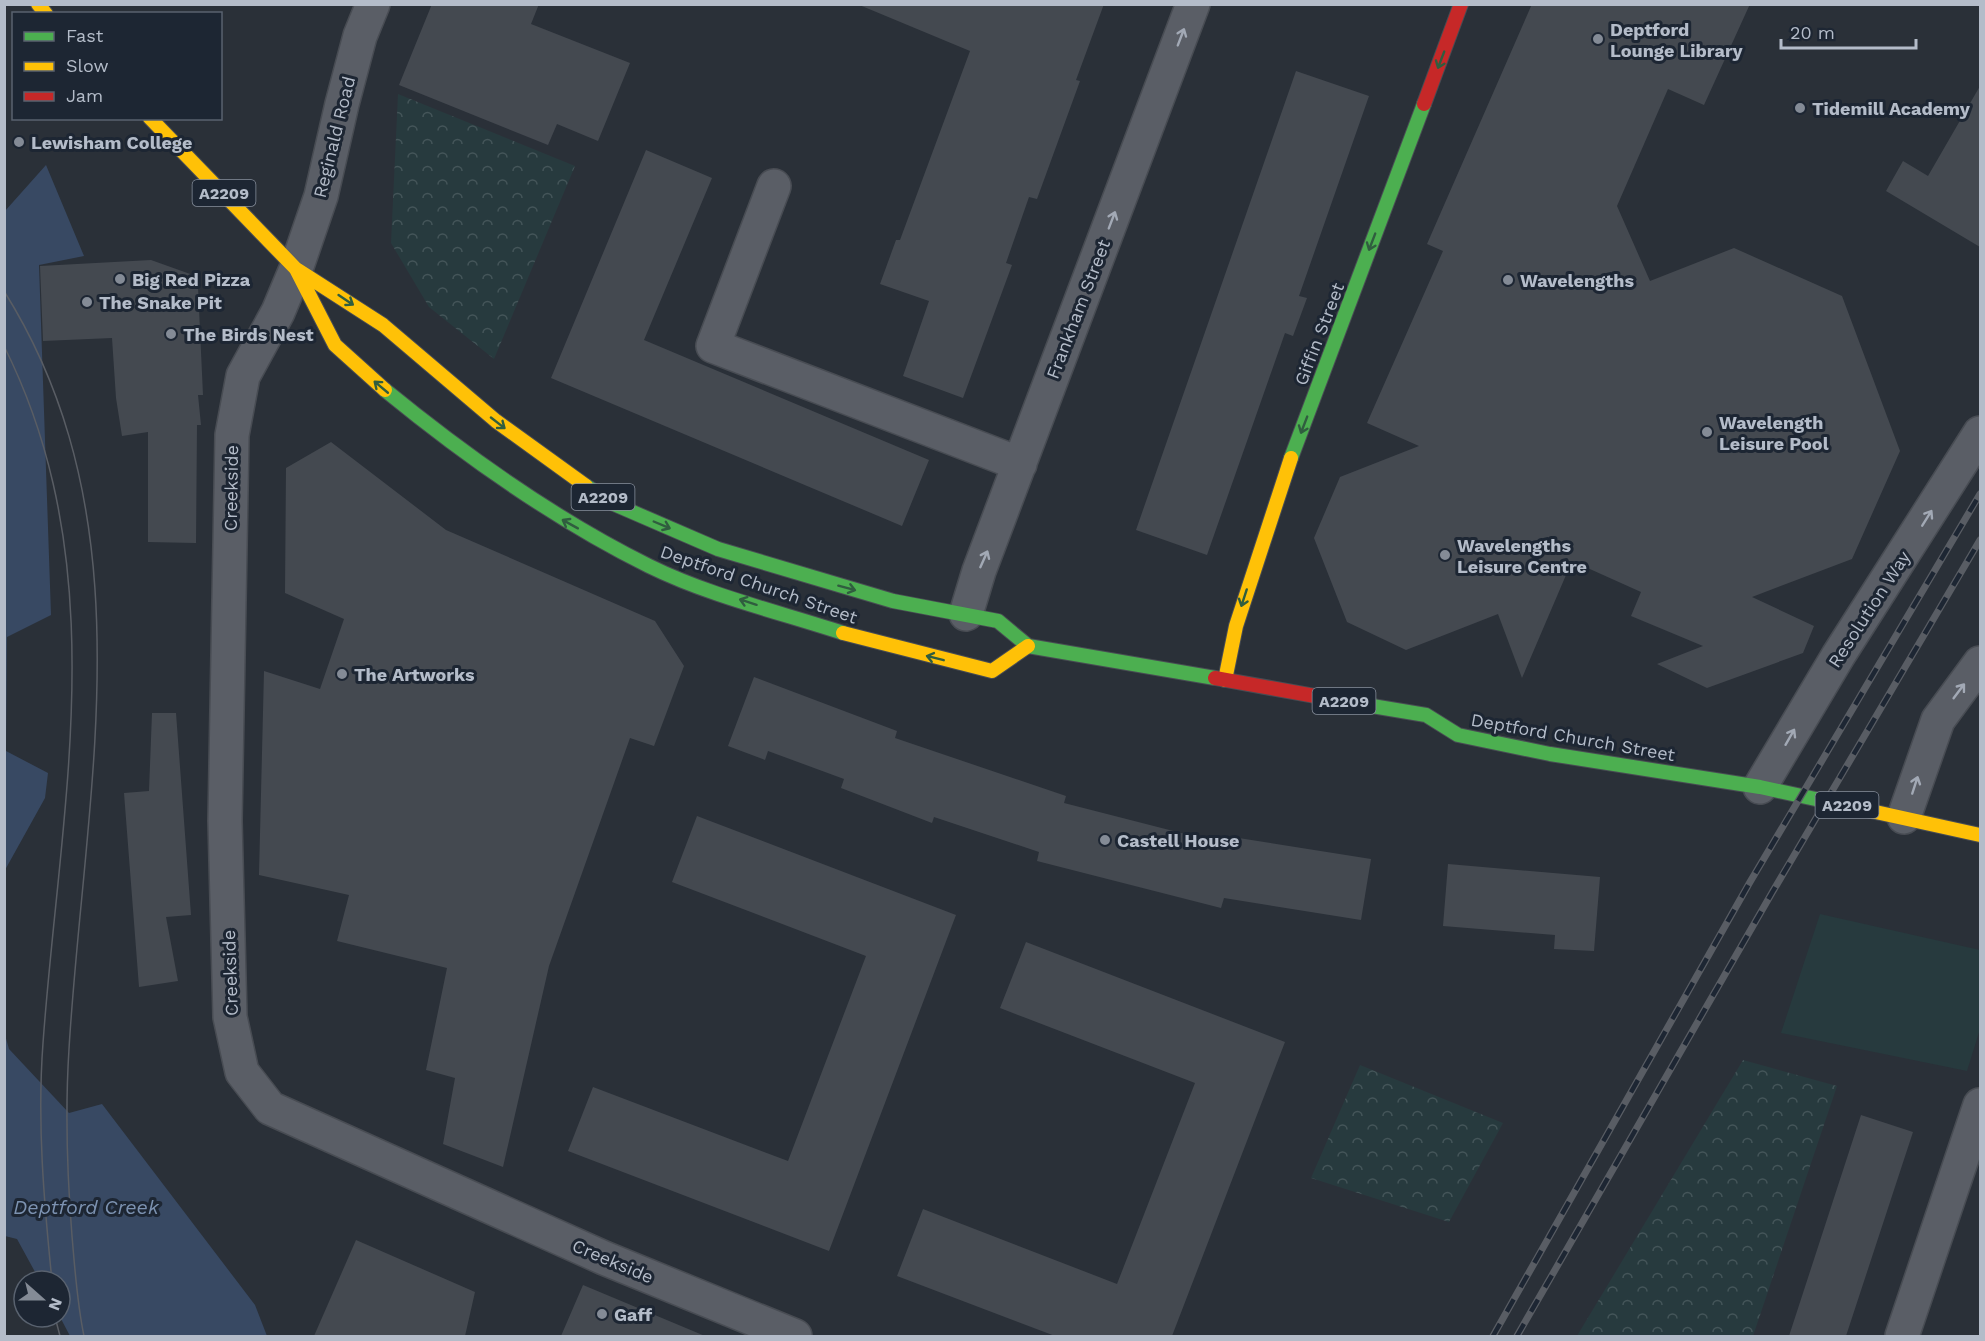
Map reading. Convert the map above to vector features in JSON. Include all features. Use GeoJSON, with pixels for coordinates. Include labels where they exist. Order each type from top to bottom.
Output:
{"type":"FeatureCollection","features":[{"type":"Feature","properties":{"kind":"main road","name":"Giffin Street"},"geometry":{"type":"LineString","coordinates":[[1225,680],[1236,626],[1286,471],[1461,4]]}},
{"type":"Feature","properties":{"kind":"main road","name":"Deptford Church Street"},"geometry":{"type":"LineString","coordinates":[[152,120],[297,269],[383,325],[496,422],[556,467],[614,504],[718,549],[775,568],[893,601],[998,621],[1028,646],[1426,715],[1458,735],[1550,754],[1760,787],[1980,835]]}},
{"type":"Feature","properties":{"kind":"main road","name":"Deptford Church Street"},"geometry":{"type":"LineString","coordinates":[[297,269],[335,345],[363,373],[439,434],[562,519],[651,567],[707,589],[836,630],[992,671],[1028,646]]}},
{"type":"Feature","properties":{"kind":"street","name":"Reginald Road"},"geometry":{"type":"LineString","coordinates":[[297,269],[321,196],[360,36],[373,4]]}},
{"type":"Feature","properties":{"kind":"street","name":"Frankham Street"},"geometry":{"type":"LineString","coordinates":[[966,614],[979,571],[1193,4]]}},
{"type":"Feature","properties":{"kind":"street"},"geometry":{"type":"LineString","coordinates":[[774,186],[713,346],[1020,464]]}},
{"type":"Feature","properties":{"kind":"street","name":"Creekside"},"geometry":{"type":"LineString","coordinates":[[297,269],[278,312],[243,376],[232,435],[225,821],[230,1017],[242,1072],[270,1108],[604,1258],[795,1336]]}},
{"type":"Feature","properties":{"kind":"street","name":"Resolution Way"},"geometry":{"type":"LineString","coordinates":[[1760,787],[1838,656],[1980,433]]}},
{"type":"Feature","properties":{"kind":"street"},"geometry":{"type":"LineString","coordinates":[[1904,818],[1938,720],[1980,663]]}},
{"type":"Feature","properties":{"kind":"street"},"geometry":{"type":"LineString","coordinates":[[1902,1336],[1980,1105]]}},
{"type":"Feature","properties":{"kind":"green space"},"geometry":{"type":"Polygon","coordinates":[[[398,94],[575,166],[494,359],[429,307],[391,243],[398,94]]]}},
{"type":"Feature","properties":{"kind":"green space"},"geometry":{"type":"Polygon","coordinates":[[[1820,914],[1980,950],[1980,1029],[1967,1071],[1781,1033],[1820,914]]]}},
{"type":"Feature","properties":{"kind":"green space"},"geometry":{"type":"Polygon","coordinates":[[[1743,1060],[1837,1086],[1753,1336],[1577,1336],[1743,1060]]]}},
{"type":"Feature","properties":{"kind":"green space"},"geometry":{"type":"Polygon","coordinates":[[[1360,1065],[1503,1123],[1449,1222],[1311,1178],[1360,1065]]]}},
{"type":"Feature","properties":{"kind":"water"},"geometry":{"type":"Polygon","coordinates":[[[46,165],[84,256],[39,265],[51,615],[7,637],[6,751],[48,773],[45,798],[5,870],[5,211],[46,165]]]}},
{"type":"Feature","properties":{"kind":"water","name":"Deptford Creek"},"geometry":{"type":"Polygon","coordinates":[[[5,1035],[9,1049],[69,1113],[102,1104],[255,1305],[267,1336],[70,1336],[66,1329],[72,1329],[72,1269],[33,1269],[17,1239],[5,1236],[5,1035]]]}},
{"type":"Feature","properties":{"kind":"building"},"geometry":{"type":"Polygon","coordinates":[[[432,4],[539,4],[531,24],[630,63],[598,141],[557,124],[548,145],[399,85],[432,4]]]}},
{"type":"Feature","properties":{"kind":"building"},"geometry":{"type":"Polygon","coordinates":[[[857,4],[1104,4],[1076,80],[1080,81],[1037,199],[1029,197],[1006,263],[1012,265],[963,398],[903,376],[929,301],[880,284],[896,240],[900,240],[970,51],[857,4]]]}},
{"type":"Feature","properties":{"kind":"building"},"geometry":{"type":"Polygon","coordinates":[[[1532,4],[1750,4],[1704,105],[1668,89],[1617,206],[1650,281],[1734,248],[1842,296],[1900,451],[1852,559],[1752,597],[1814,626],[1803,653],[1707,688],[1657,664],[1703,646],[1631,616],[1641,592],[1572,561],[1522,678],[1498,614],[1406,650],[1347,622],[1314,538],[1340,477],[1419,446],[1367,423],[1443,251],[1427,244],[1532,4]]]}},
{"type":"Feature","properties":{"kind":"building"},"geometry":{"type":"Polygon","coordinates":[[[1296,71],[1369,96],[1299,296],[1307,298],[1293,336],[1285,333],[1207,555],[1136,530],[1296,71]]]}},
{"type":"Feature","properties":{"kind":"building"},"geometry":{"type":"Polygon","coordinates":[[[1980,86],[1980,247],[1886,191],[1903,161],[1928,176],[1980,86]]]}},
{"type":"Feature","properties":{"kind":"building"},"geometry":{"type":"Polygon","coordinates":[[[646,150],[712,178],[644,340],[929,460],[902,526],[551,378],[646,150]]]}},
{"type":"Feature","properties":{"kind":"building"},"geometry":{"type":"Polygon","coordinates":[[[151,260],[193,275],[198,287],[203,395],[198,395],[201,425],[197,425],[196,543],[148,542],[148,432],[122,436],[116,398],[112,338],[43,341],[40,266],[151,260]]]}},
{"type":"Feature","properties":{"kind":"building"},"geometry":{"type":"Polygon","coordinates":[[[331,442],[446,530],[655,621],[684,666],[654,746],[630,738],[549,966],[503,1167],[443,1144],[455,1078],[426,1070],[447,968],[337,941],[349,895],[259,875],[264,671],[320,689],[344,619],[285,593],[286,468],[331,442]]]}},
{"type":"Feature","properties":{"kind":"building","name":"Castell House"},"geometry":{"type":"Polygon","coordinates":[[[754,677],[897,731],[895,738],[1066,796],[1064,803],[1224,844],[1226,836],[1371,859],[1361,920],[1224,898],[1221,908],[1037,861],[1039,852],[934,817],[932,823],[841,788],[844,779],[768,751],[765,760],[728,746],[754,677]]]}},
{"type":"Feature","properties":{"kind":"building"},"geometry":{"type":"Polygon","coordinates":[[[152,713],[176,713],[191,915],[166,917],[178,981],[139,987],[124,793],[149,791],[152,713]]]}},
{"type":"Feature","properties":{"kind":"building"},"geometry":{"type":"Polygon","coordinates":[[[697,816],[956,915],[829,1251],[568,1151],[593,1087],[788,1161],[866,956],[672,882],[697,816]]]}},
{"type":"Feature","properties":{"kind":"building"},"geometry":{"type":"Polygon","coordinates":[[[1448,864],[1600,877],[1594,951],[1554,949],[1555,935],[1443,926],[1448,864]]]}},
{"type":"Feature","properties":{"kind":"building"},"geometry":{"type":"Polygon","coordinates":[[[1026,942],[1285,1042],[1172,1336],[1055,1336],[897,1276],[923,1209],[1117,1284],[1195,1083],[1000,1008],[1026,942]]]}},
{"type":"Feature","properties":{"kind":"building"},"geometry":{"type":"Polygon","coordinates":[[[1861,1115],[1913,1132],[1846,1336],[1789,1336],[1861,1115]]]}},
{"type":"Feature","properties":{"kind":"building"},"geometry":{"type":"Polygon","coordinates":[[[356,1240],[475,1292],[465,1336],[314,1336],[356,1240]]]}},
{"type":"Feature","properties":{"kind":"building"},"geometry":{"type":"Polygon","coordinates":[[[583,1285],[705,1336],[561,1336],[583,1285]]]}},
{"type":"Feature","properties":{"kind":"tram line"},"geometry":{"type":"LineString","coordinates":[[4,291],[50,380],[78,472],[93,566],[97,662],[94,758],[67,1096],[70,1212],[76,1286],[84,1336]]}},
{"type":"Feature","properties":{"kind":"tram line"},"geometry":{"type":"LineString","coordinates":[[4,346],[39,431],[60,516],[70,602],[72,690],[68,777],[41,1073],[42,1162],[51,1269]]}},
{"type":"Feature","properties":{"kind":"tram line"},"geometry":{"type":"LineString","coordinates":[[58,1329],[60,1336]]}},
{"type":"Feature","properties":{"kind":"railway"},"geometry":{"type":"LineString","coordinates":[[1493,1336],[1750,882],[1980,494]]}},
{"type":"Feature","properties":{"kind":"railway"},"geometry":{"type":"LineString","coordinates":[[1517,1336],[1773,891],[1980,540]]}},
{"type":"Feature","properties":{"kind":"traffic: fast"},"geometry":{"type":"LineString","coordinates":[[1291,458],[1424,104]]}},
{"type":"Feature","properties":{"kind":"traffic: fast"},"geometry":{"type":"LineString","coordinates":[[385,390],[512,486],[614,548],[672,577],[696,586],[843,633]]}},
{"type":"Feature","properties":{"kind":"traffic: fast"},"geometry":{"type":"LineString","coordinates":[[586,486],[614,504],[718,549],[893,601],[998,621],[1028,646],[1215,678]]}},
{"type":"Feature","properties":{"kind":"traffic: fast"},"geometry":{"type":"LineString","coordinates":[[1354,703],[1426,715],[1458,735],[1550,754],[1760,787],[1871,811]]}},
{"type":"Feature","properties":{"kind":"traffic: slow"},"geometry":{"type":"LineString","coordinates":[[38,4],[44,12]]}},
{"type":"Feature","properties":{"kind":"traffic: slow"},"geometry":{"type":"LineString","coordinates":[[152,120],[296,269],[335,345],[385,390]]}},
{"type":"Feature","properties":{"kind":"traffic: slow"},"geometry":{"type":"LineString","coordinates":[[296,269],[383,325],[496,421],[586,486]]}},
{"type":"Feature","properties":{"kind":"traffic: slow"},"geometry":{"type":"LineString","coordinates":[[1225,680],[1236,626],[1291,458]]}},
{"type":"Feature","properties":{"kind":"traffic: slow"},"geometry":{"type":"LineString","coordinates":[[843,633],[992,671],[1028,646]]}},
{"type":"Feature","properties":{"kind":"traffic: slow"},"geometry":{"type":"LineString","coordinates":[[1871,811],[1980,835]]}},
{"type":"Feature","properties":{"kind":"traffic: jam"},"geometry":{"type":"LineString","coordinates":[[1424,104],[1461,4]]}},
{"type":"Feature","properties":{"kind":"traffic: jam"},"geometry":{"type":"LineString","coordinates":[[1215,678],[1354,703]]}},
{"type":"Feature","properties":{"kind":"place","name":"Deptford Lounge Library"},"geometry":{"type":"Point","coordinates":[1598,39]}},
{"type":"Feature","properties":{"kind":"place","name":"Tidemill Academy"},"geometry":{"type":"Point","coordinates":[1800,108]}},
{"type":"Feature","properties":{"kind":"place","name":"Lewisham College"},"geometry":{"type":"Point","coordinates":[19,142]}},
{"type":"Feature","properties":{"kind":"place","name":"Big Red Pizza"},"geometry":{"type":"Point","coordinates":[120,279]}},
{"type":"Feature","properties":{"kind":"place","name":"Wavelengths"},"geometry":{"type":"Point","coordinates":[1508,280]}},
{"type":"Feature","properties":{"kind":"place","name":"The Snake Pit"},"geometry":{"type":"Point","coordinates":[87,302]}},
{"type":"Feature","properties":{"kind":"place","name":"The Birds Nest"},"geometry":{"type":"Point","coordinates":[171,334]}},
{"type":"Feature","properties":{"kind":"place","name":"Wavelength Leisure Pool"},"geometry":{"type":"Point","coordinates":[1707,432]}},
{"type":"Feature","properties":{"kind":"place","name":"Wavelengths Leisure Centre"},"geometry":{"type":"Point","coordinates":[1445,555]}},
{"type":"Feature","properties":{"kind":"place","name":"The Artworks"},"geometry":{"type":"Point","coordinates":[342,674]}},
{"type":"Feature","properties":{"kind":"place","name":"Castell House"},"geometry":{"type":"Point","coordinates":[1105,840]}},
{"type":"Feature","properties":{"kind":"place","name":"Gaff"},"geometry":{"type":"Point","coordinates":[602,1314]}}]}
